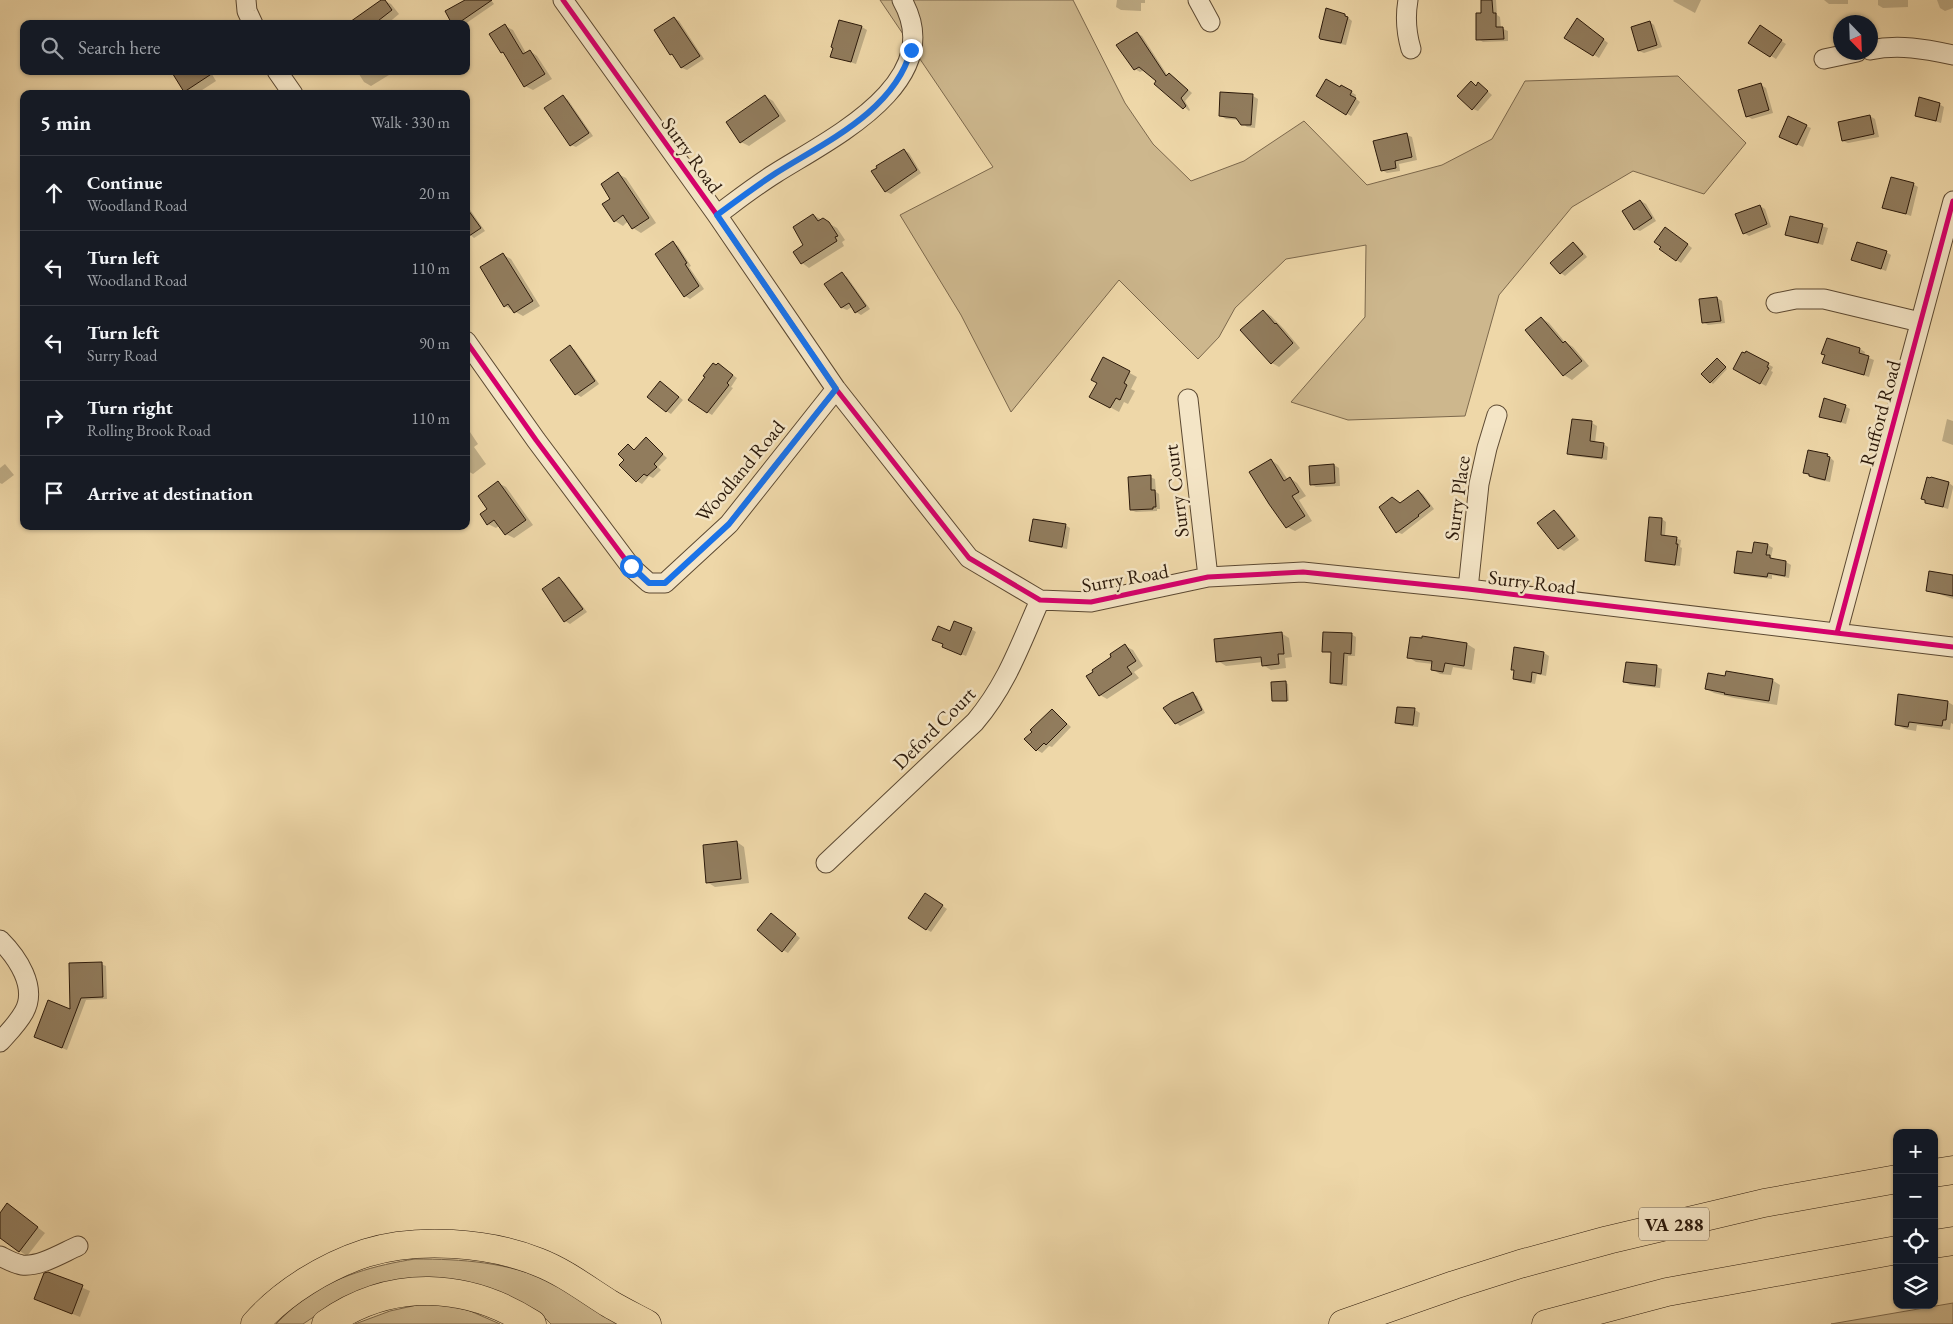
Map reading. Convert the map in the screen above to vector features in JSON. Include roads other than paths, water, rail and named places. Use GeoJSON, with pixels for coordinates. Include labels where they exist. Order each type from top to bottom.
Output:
{"type":"FeatureCollection","features":[{"type":"Feature","properties":{"kind":"highway"},"geometry":{"type":"LineString","coordinates":[[1938,1172],[1953,1170]]}},
{"type":"Feature","properties":{"kind":"highway","name":"VA 288"},"geometry":{"type":"LineString","coordinates":[[1343,1324],[1520,1264],[1608,1240],[1764,1203],[1893,1180]]}},
{"type":"Feature","properties":{"kind":"highway"},"geometry":{"type":"LineString","coordinates":[[1938,1243],[1953,1241]]}},
{"type":"Feature","properties":{"kind":"highway"},"geometry":{"type":"LineString","coordinates":[[255,1324],[279,1302],[306,1282],[335,1266],[366,1253],[416,1245],[452,1244],[489,1247],[538,1262],[567,1276],[612,1305],[647,1324]]}},
{"type":"Feature","properties":{"kind":"highway"},"geometry":{"type":"LineString","coordinates":[[1546,1324],[1567,1320],[1667,1292],[1893,1251]]}},
{"type":"Feature","properties":{"kind":"highway"},"geometry":{"type":"LineString","coordinates":[[326,1324],[351,1309],[381,1297],[407,1291],[433,1290],[465,1294],[485,1300],[510,1310],[532,1324]]}},
{"type":"Feature","properties":{"kind":"street"},"geometry":{"type":"LineString","coordinates":[[246,0],[247,11],[251,20]]}},
{"type":"Feature","properties":{"kind":"street","name":"Surry Road"},"geometry":{"type":"LineString","coordinates":[[563,0],[717,215],[836,389],[969,558],[1040,600],[1091,602],[1208,577],[1303,572],[1953,647]]}},
{"type":"Feature","properties":{"kind":"street"},"geometry":{"type":"LineString","coordinates":[[717,215],[774,174],[850,127],[872,110],[897,82],[906,67],[912,43],[910,18],[902,0]]}},
{"type":"Feature","properties":{"kind":"street"},"geometry":{"type":"LineString","coordinates":[[1198,0],[1210,22]]}},
{"type":"Feature","properties":{"kind":"street"},"geometry":{"type":"LineString","coordinates":[[1408,0],[1405,15],[1407,36],[1411,49]]}},
{"type":"Feature","properties":{"kind":"street"},"geometry":{"type":"LineString","coordinates":[[1878,48],[1907,46],[1953,54]]}},
{"type":"Feature","properties":{"kind":"street"},"geometry":{"type":"LineString","coordinates":[[1824,59],[1833,57]]}},
{"type":"Feature","properties":{"kind":"street"},"geometry":{"type":"LineString","coordinates":[[280,75],[290,90]]}},
{"type":"Feature","properties":{"kind":"street","name":"Rufford Road"},"geometry":{"type":"LineString","coordinates":[[1837,633],[1953,201]]}},
{"type":"Feature","properties":{"kind":"street"},"geometry":{"type":"LineString","coordinates":[[1776,303],[1796,299],[1824,299],[1920,322]]}},
{"type":"Feature","properties":{"kind":"street","name":"Woodland Road"},"geometry":{"type":"LineString","coordinates":[[470,347],[536,440],[631,566],[649,583],[665,583],[729,524],[836,389]]}},
{"type":"Feature","properties":{"kind":"street","name":"Surry Court"},"geometry":{"type":"LineString","coordinates":[[1188,399],[1208,577]]}},
{"type":"Feature","properties":{"kind":"street","name":"Surry Place"},"geometry":{"type":"LineString","coordinates":[[1468,590],[1479,484],[1497,415]]}},
{"type":"Feature","properties":{"kind":"street","name":"Deford Court"},"geometry":{"type":"LineString","coordinates":[[826,863],[975,722],[992,702],[1006,680],[1040,600]]}},
{"type":"Feature","properties":{"kind":"street"},"geometry":{"type":"LineString","coordinates":[[0,940],[12,952],[30,987],[25,1011],[0,1042]]}},
{"type":"Feature","properties":{"kind":"street"},"geometry":{"type":"LineString","coordinates":[[0,1256],[21,1265],[30,1264],[46,1260],[78,1246]]}}]}
